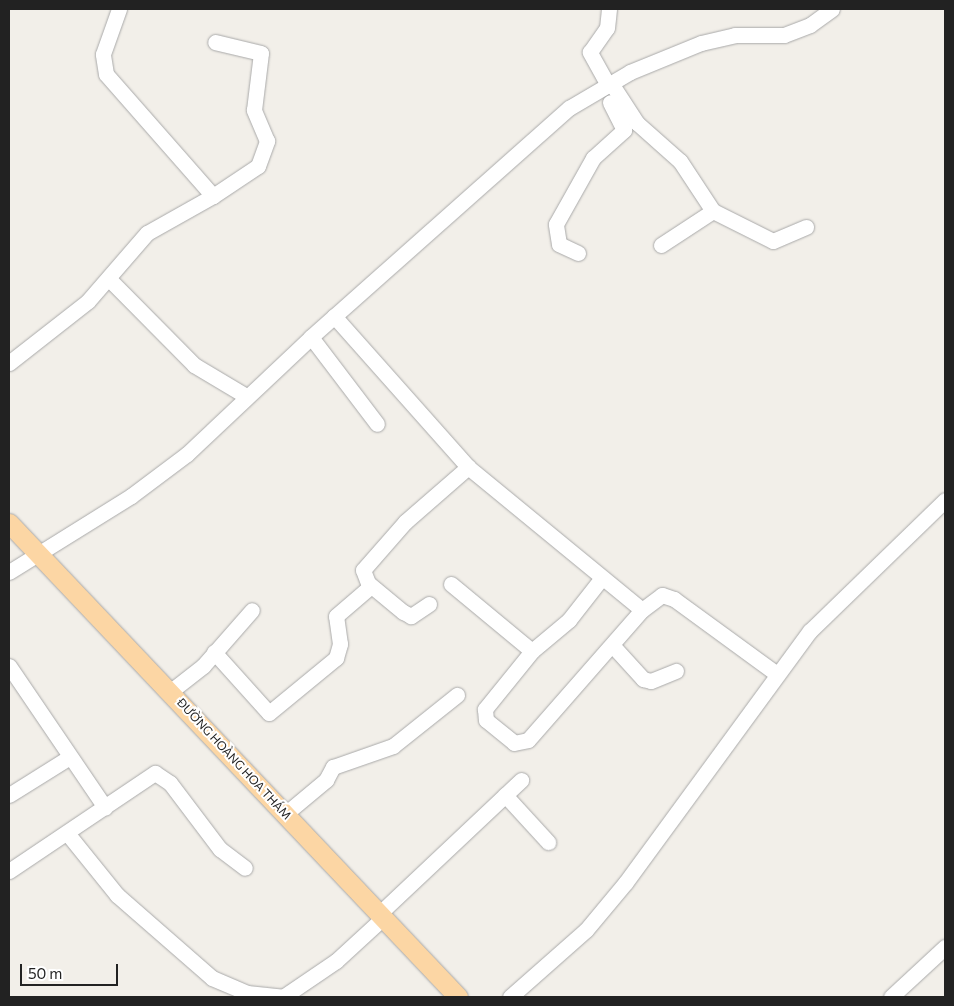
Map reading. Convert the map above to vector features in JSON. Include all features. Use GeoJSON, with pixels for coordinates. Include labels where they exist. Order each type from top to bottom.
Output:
{"type":"FeatureCollection","features":[{"type":"Feature","properties":{"kind":"main road","name":"ĐƯỜNG HOÀNG HOA THÁM"},"geometry":{"type":"LineString","coordinates":[[9,523],[171,691],[284,814],[458,997]]}},
{"type":"Feature","properties":{"kind":"street"},"geometry":{"type":"LineString","coordinates":[[119,9],[103,54],[106,74],[213,196]]}},
{"type":"Feature","properties":{"kind":"street"},"geometry":{"type":"LineString","coordinates":[[578,253],[559,244],[556,224],[593,158],[624,130],[607,86],[590,52],[606,28],[609,9]]}},
{"type":"Feature","properties":{"kind":"street"},"geometry":{"type":"LineString","coordinates":[[9,572],[157,477],[334,316],[562,114],[607,86],[701,43],[735,35],[784,35],[810,25],[832,9]]}},
{"type":"Feature","properties":{"kind":"street"},"geometry":{"type":"LineString","coordinates":[[9,363],[69,318],[110,280],[123,256],[147,233],[213,196],[258,166],[267,140],[254,110],[261,53],[215,42]]}},
{"type":"Feature","properties":{"kind":"street"},"geometry":{"type":"LineString","coordinates":[[607,86],[637,123],[680,161],[712,211],[773,241],[806,227]]}},
{"type":"Feature","properties":{"kind":"street"},"geometry":{"type":"LineString","coordinates":[[662,245],[712,211]]}},
{"type":"Feature","properties":{"kind":"street"},"geometry":{"type":"LineString","coordinates":[[110,280],[194,365],[246,396]]}},
{"type":"Feature","properties":{"kind":"street"},"geometry":{"type":"LineString","coordinates":[[334,316],[468,467],[642,610]]}},
{"type":"Feature","properties":{"kind":"street"},"geometry":{"type":"LineString","coordinates":[[311,337],[377,424]]}},
{"type":"Feature","properties":{"kind":"street"},"geometry":{"type":"LineString","coordinates":[[429,604],[411,616],[371,586],[364,578],[367,563],[405,522],[468,467]]}},
{"type":"Feature","properties":{"kind":"street"},"geometry":{"type":"LineString","coordinates":[[510,997],[579,936],[626,882],[777,674],[839,599],[945,500]]}},
{"type":"Feature","properties":{"kind":"street"},"geometry":{"type":"LineString","coordinates":[[602,579],[569,620],[532,651],[483,712],[486,720],[519,744],[528,740],[613,646],[642,610],[656,598],[668,596],[777,674]]}},
{"type":"Feature","properties":{"kind":"street"},"geometry":{"type":"LineString","coordinates":[[451,584],[532,651]]}},
{"type":"Feature","properties":{"kind":"street"},"geometry":{"type":"LineString","coordinates":[[214,652],[269,713],[336,658],[340,644],[336,616],[371,586]]}},
{"type":"Feature","properties":{"kind":"street"},"geometry":{"type":"LineString","coordinates":[[171,691],[214,652],[252,610]]}},
{"type":"Feature","properties":{"kind":"street"},"geometry":{"type":"LineString","coordinates":[[613,646],[643,679],[651,681],[676,671]]}},
{"type":"Feature","properties":{"kind":"street"},"geometry":{"type":"LineString","coordinates":[[9,666],[68,758],[105,807]]}},
{"type":"Feature","properties":{"kind":"street"},"geometry":{"type":"LineString","coordinates":[[284,814],[326,780],[333,767],[392,746],[457,695]]}},
{"type":"Feature","properties":{"kind":"street"},"geometry":{"type":"LineString","coordinates":[[9,796],[68,758]]}},
{"type":"Feature","properties":{"kind":"street"},"geometry":{"type":"LineString","coordinates":[[9,871],[155,773],[170,783],[209,837],[245,868]]}},
{"type":"Feature","properties":{"kind":"street"},"geometry":{"type":"LineString","coordinates":[[67,833],[117,895],[162,938],[230,993],[283,997],[336,961],[521,780]]}},
{"type":"Feature","properties":{"kind":"street"},"geometry":{"type":"LineString","coordinates":[[505,795],[548,842]]}},
{"type":"Feature","properties":{"kind":"street"},"geometry":{"type":"LineString","coordinates":[[891,997],[945,947]]}}]}
